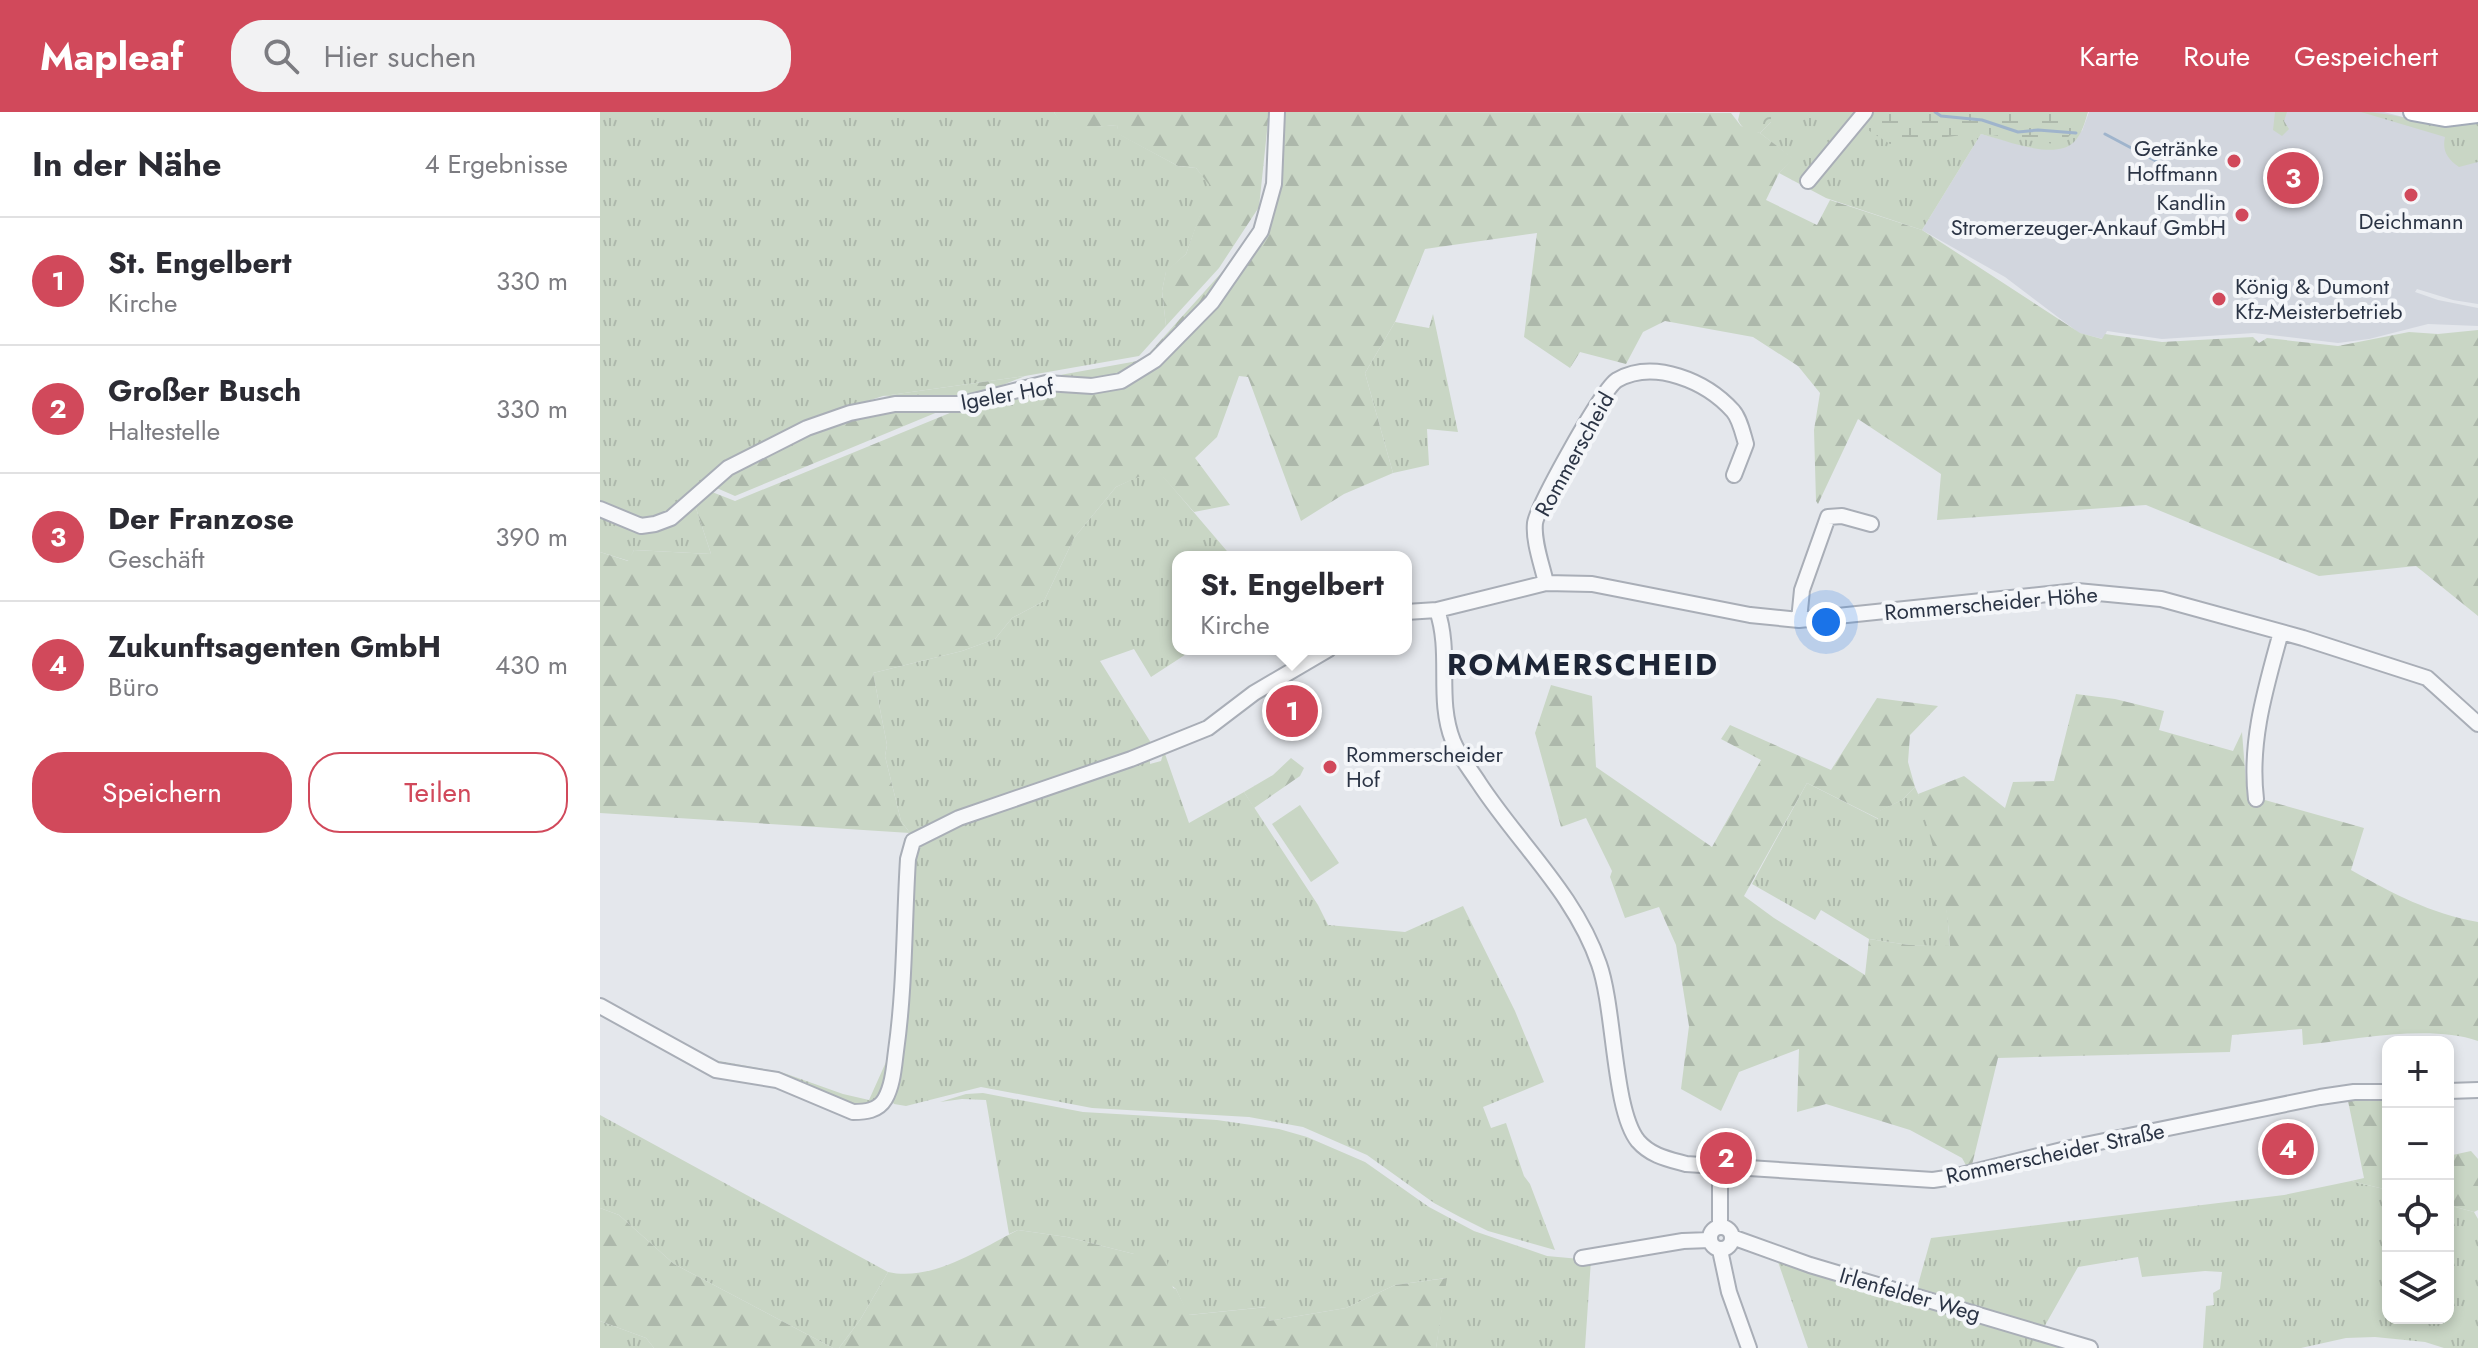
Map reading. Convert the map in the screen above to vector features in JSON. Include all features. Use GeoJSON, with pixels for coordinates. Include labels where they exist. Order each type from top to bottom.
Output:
{"type":"FeatureCollection","features":[{"type":"Feature","properties":{"kind":"main road"},"geometry":{"type":"LineString","coordinates":[[2412,112],[2445,118],[2478,114]]}},
{"type":"Feature","properties":{"kind":"street","name":"Igeler Hof"},"geometry":{"type":"LineString","coordinates":[[600,509],[641,526],[671,518],[728,468],[807,428],[850,413],[895,404],[962,404],[1046,383],[1092,386],[1121,381],[1155,360],[1212,302],[1261,231],[1274,184],[1277,112]]}},
{"type":"Feature","properties":{"kind":"street"},"geometry":{"type":"LineString","coordinates":[[1808,181],[1864,113]]}},
{"type":"Feature","properties":{"kind":"street","name":"Rommerscheid"},"geometry":{"type":"LineString","coordinates":[[1546,583],[1535,522],[1568,456],[1614,381],[1639,372],[1670,373],[1710,393],[1735,412],[1746,444],[1734,475]]}},
{"type":"Feature","properties":{"kind":"street"},"geometry":{"type":"LineString","coordinates":[[1799,620],[1802,590],[1828,517],[1842,516],[1871,524]]}},
{"type":"Feature","properties":{"kind":"street","name":"Rommerscheider Höhe"},"geometry":{"type":"LineString","coordinates":[[1412,612],[1437,610],[1546,583],[1592,584],[1750,615],[1799,620],[2077,591],[2161,599],[2281,632],[2427,678],[2478,724]]}},
{"type":"Feature","properties":{"kind":"street","name":"Rommerscheider Straße"},"geometry":{"type":"LineString","coordinates":[[1437,610],[1444,632],[1444,716],[1455,745],[1499,814],[1560,889],[1586,928],[1609,997],[1625,1116],[1637,1140],[1655,1156],[1686,1164],[1933,1180],[2070,1148],[2320,1097],[2382,1092]]}},
{"type":"Feature","properties":{"kind":"street"},"geometry":{"type":"LineString","coordinates":[[2256,799],[2254,745],[2281,632]]}},
{"type":"Feature","properties":{"kind":"street"},"geometry":{"type":"LineString","coordinates":[[600,1006],[716,1070],[777,1080],[853,1112],[875,1109],[885,1100],[893,1075],[902,1010],[908,859],[913,841],[959,818],[1131,759],[1208,728],[1254,693],[1319,655]]}},
{"type":"Feature","properties":{"kind":"street"},"geometry":{"type":"LineString","coordinates":[[2454,1091],[2478,1090]]}},
{"type":"Feature","properties":{"kind":"street"},"geometry":{"type":"LineString","coordinates":[[1720,1166],[1720,1227],[1711,1233],[1749,1348]]}},
{"type":"Feature","properties":{"kind":"street","name":"Irlenfelder Weg"},"geometry":{"type":"LineString","coordinates":[[1720,1227],[1727,1229],[1732,1237],[1810,1265],[2090,1348]]}},
{"type":"Feature","properties":{"kind":"street"},"geometry":{"type":"LineString","coordinates":[[1582,1258],[1683,1241],[1729,1246],[1732,1237]]}},
{"type":"Feature","properties":{"kind":"shaded area"},"geometry":{"type":"Polygon","coordinates":[[[2089,112],[2384,112],[2430,124],[2464,125],[2478,122],[2478,304],[2417,289],[2415,292],[2478,308],[2478,326],[2428,324],[2369,339],[2338,343],[2254,333],[2162,339],[2107,331],[2103,339],[2079,333],[2005,277],[1922,230],[1981,134],[2034,148],[2082,131],[2089,112]]]}},
{"type":"Feature","properties":{"kind":"green space"},"geometry":{"type":"Polygon","coordinates":[[[600,112],[1054,112],[1065,129],[1117,125],[1119,134],[1178,166],[1196,168],[1211,186],[1186,254],[1166,272],[1162,291],[1166,326],[1139,356],[883,396],[804,422],[678,508],[648,522],[600,506],[600,112]]]}},
{"type":"Feature","properties":{"kind":"green space"},"geometry":{"type":"Polygon","coordinates":[[[1054,112],[1269,112],[1259,207],[1219,268],[1166,326],[1162,291],[1166,271],[1186,254],[1210,186],[1196,168],[1178,166],[1118,134],[1117,125],[1064,130],[1054,112]]]}},
{"type":"Feature","properties":{"kind":"green space"},"geometry":{"type":"Polygon","coordinates":[[[1281,112],[1731,113],[1741,126],[1760,133],[1794,159],[1779,173],[1766,200],[1817,225],[1830,200],[1922,230],[2080,333],[2102,339],[2105,334],[2162,342],[2253,337],[2259,343],[2267,338],[2338,346],[2409,332],[2438,334],[2478,330],[2478,616],[2416,566],[2319,576],[2146,505],[1937,520],[1941,474],[1858,419],[1818,504],[1814,430],[1820,393],[1798,366],[1753,337],[1665,321],[1643,332],[1626,364],[1580,352],[1570,368],[1524,337],[1537,233],[1425,249],[1395,322],[1365,373],[1393,473],[1344,494],[1301,521],[1248,377],[1239,376],[1217,437],[1195,458],[1230,505],[1194,512],[1156,469],[1116,487],[1074,538],[1044,601],[1012,618],[995,639],[962,651],[873,673],[887,745],[885,756],[901,821],[910,833],[600,813],[600,552],[628,561],[634,550],[711,554],[694,502],[707,490],[735,501],[962,408],[1016,390],[1120,387],[1205,305],[1126,379],[1027,381],[1143,360],[1223,271],[1278,193],[1281,112]]]}},
{"type":"Feature","properties":{"kind":"green space"},"geometry":{"type":"Polygon","coordinates":[[[1740,112],[1771,112],[1771,122],[1760,133],[1750,131],[1738,120],[1740,112]]]}},
{"type":"Feature","properties":{"kind":"green space"},"geometry":{"type":"Polygon","coordinates":[[[1771,112],[2088,112],[2074,142],[2055,150],[2029,147],[1981,134],[1922,230],[1826,198],[1779,173],[1793,159],[1760,133],[1771,122],[1771,112]]]}},
{"type":"Feature","properties":{"kind":"green space"},"geometry":{"type":"Polygon","coordinates":[[[1868,112],[2081,112],[2080,124],[2061,145],[1979,133],[1890,144],[1860,125],[1868,112]]]}},
{"type":"Feature","properties":{"kind":"green space"},"geometry":{"type":"Polygon","coordinates":[[[2275,112],[2287,112],[2284,121],[2289,129],[2282,136],[2273,130],[2275,112]]]}},
{"type":"Feature","properties":{"kind":"green space"},"geometry":{"type":"Polygon","coordinates":[[[2361,112],[2434,123],[2478,122],[2478,162],[2459,167],[2446,154],[2445,137],[2361,112]]]}},
{"type":"Feature","properties":{"kind":"green space"},"geometry":{"type":"Polygon","coordinates":[[[1433,314],[1458,432],[1427,429],[1429,465],[1393,473],[1365,373],[1395,322],[1429,328],[1433,314]]]}},
{"type":"Feature","properties":{"kind":"green space"},"geometry":{"type":"Polygon","coordinates":[[[1025,376],[961,402],[883,396],[1025,376]]]}},
{"type":"Feature","properties":{"kind":"green space"},"geometry":{"type":"Polygon","coordinates":[[[886,406],[945,409],[735,496],[712,486],[748,459],[770,448],[818,428],[886,406]]]}},
{"type":"Feature","properties":{"kind":"green space"},"geometry":{"type":"Polygon","coordinates":[[[1156,468],[1227,551],[1172,551],[1172,655],[1185,655],[1151,677],[1134,649],[1100,661],[1153,746],[937,826],[910,833],[901,821],[885,756],[887,745],[873,673],[962,651],[995,639],[1012,618],[1044,601],[1074,538],[1116,487],[1156,468]]]}},
{"type":"Feature","properties":{"kind":"green space"},"geometry":{"type":"Polygon","coordinates":[[[694,502],[711,554],[634,550],[629,561],[600,552],[600,512],[635,528],[694,502]]]}},
{"type":"Feature","properties":{"kind":"green space"},"geometry":{"type":"Polygon","coordinates":[[[1551,685],[1592,696],[1596,767],[1712,847],[1761,760],[1721,739],[1730,725],[1831,770],[1877,698],[1938,706],[1910,735],[1908,762],[1915,787],[1902,800],[1880,811],[1879,819],[1807,783],[1744,896],[1865,975],[1869,939],[1909,945],[1950,946],[1943,889],[1918,794],[1964,776],[2005,808],[2013,782],[2054,781],[2076,694],[2115,699],[2164,711],[2159,730],[2233,751],[2242,732],[2247,795],[2364,828],[2351,870],[2428,908],[2478,922],[2478,1041],[2458,1036],[2414,1033],[2303,1045],[2302,1029],[2232,1035],[2230,1052],[1998,1058],[1972,1165],[1967,1167],[1962,1158],[1910,1130],[1826,1104],[1797,1112],[1799,1049],[1739,1072],[1721,1111],[1681,1089],[1689,1026],[1676,945],[1659,907],[1625,918],[1610,877],[1612,871],[1586,818],[1561,827],[1535,733],[1551,685]]]}},
{"type":"Feature","properties":{"kind":"green space"},"geometry":{"type":"Polygon","coordinates":[[[1164,751],[1189,823],[1244,792],[1328,925],[1405,932],[1463,906],[1515,1011],[1544,1082],[1483,1107],[1491,1128],[1506,1123],[1555,1250],[1488,1231],[1434,1203],[1367,1155],[1303,1127],[1249,1117],[1092,1108],[981,1087],[906,1106],[894,1104],[913,855],[919,845],[933,835],[1150,756],[1150,764],[1161,761],[1164,751]]]}},
{"type":"Feature","properties":{"kind":"green space"},"geometry":{"type":"Polygon","coordinates":[[[1291,758],[1304,768],[1300,776],[1254,808],[1244,792],[1273,775],[1291,758]]]}},
{"type":"Feature","properties":{"kind":"green space"},"geometry":{"type":"Polygon","coordinates":[[[1807,783],[1878,819],[1879,811],[1902,800],[1915,787],[1940,866],[1950,947],[1869,939],[1821,910],[1815,920],[1752,884],[1807,783]]]}},
{"type":"Feature","properties":{"kind":"green space"},"geometry":{"type":"Polygon","coordinates":[[[1300,805],[1339,863],[1311,882],[1272,824],[1300,805]]]}},
{"type":"Feature","properties":{"kind":"green space"},"geometry":{"type":"Polygon","coordinates":[[[894,1015],[893,1055],[887,1083],[872,1103],[860,1107],[702,1058],[781,1072],[869,1100],[886,1062],[894,1015]]]}},
{"type":"Feature","properties":{"kind":"green space"},"geometry":{"type":"Polygon","coordinates":[[[983,1093],[1083,1112],[1217,1120],[1279,1129],[1307,1137],[1365,1162],[1429,1207],[1474,1231],[1547,1256],[1591,1260],[1585,1348],[1436,1348],[1446,1278],[1395,1285],[1346,1308],[1269,1321],[1266,1307],[1188,1315],[1176,1289],[1134,1254],[1067,1237],[1018,1230],[1009,1234],[986,1100],[940,1102],[966,1094],[983,1093]]]}},
{"type":"Feature","properties":{"kind":"green space"},"geometry":{"type":"Polygon","coordinates":[[[2348,1101],[2382,1101],[2382,1189],[2351,1181],[2364,1178],[2348,1101]]]}},
{"type":"Feature","properties":{"kind":"green space"},"geometry":{"type":"Polygon","coordinates":[[[600,1115],[888,1272],[860,1320],[839,1348],[833,1348],[674,1264],[619,1215],[600,1208],[600,1115]]]}},
{"type":"Feature","properties":{"kind":"green space"},"geometry":{"type":"Polygon","coordinates":[[[2471,1151],[2478,1159],[2478,1210],[2474,1212],[2454,1207],[2454,1155],[2471,1151]]]}},
{"type":"Feature","properties":{"kind":"green space"},"geometry":{"type":"Polygon","coordinates":[[[2351,1181],[2382,1189],[2382,1324],[2454,1324],[2454,1207],[2474,1212],[2478,1219],[2478,1348],[2444,1348],[2425,1342],[2375,1337],[2346,1338],[2301,1348],[2203,1348],[2206,1306],[2214,1305],[2213,1293],[2220,1289],[2222,1272],[2142,1277],[2138,1257],[2078,1267],[2043,1329],[1916,1292],[1931,1238],[2284,1195],[2351,1181]]]}},
{"type":"Feature","properties":{"kind":"green space"},"geometry":{"type":"Polygon","coordinates":[[[600,1208],[619,1215],[674,1264],[833,1348],[654,1348],[646,1338],[600,1321],[600,1208]]]}},
{"type":"Feature","properties":{"kind":"green space"},"geometry":{"type":"Polygon","coordinates":[[[1018,1230],[1067,1237],[1134,1254],[1164,1249],[1173,1288],[1189,1315],[1267,1307],[1269,1321],[1346,1308],[1395,1285],[1447,1278],[1436,1348],[839,1348],[860,1320],[888,1272],[905,1274],[938,1268],[1018,1230]]]}},
{"type":"Feature","properties":{"kind":"green space"},"geometry":{"type":"Polygon","coordinates":[[[1777,1259],[2080,1348],[1808,1348],[1777,1259]]]}},
{"type":"Feature","properties":{"kind":"green space"},"geometry":{"type":"Polygon","coordinates":[[[600,1321],[646,1338],[654,1348],[600,1348],[600,1321]]]}},
{"type":"Feature","properties":{"kind":"waterway"},"geometry":{"type":"LineString","coordinates":[[1935,112],[1941,116],[1982,120],[2018,132],[2076,133]]}},
{"type":"Feature","properties":{"kind":"waterway"},"geometry":{"type":"LineString","coordinates":[[2105,134],[2184,176]]}},
{"type":"Feature","properties":{"kind":"place","name":"Getränke Hoffmann"},"geometry":{"type":"Point","coordinates":[2234,161]}},
{"type":"Feature","properties":{"kind":"place","name":"Der Franzose"},"geometry":{"type":"Point","coordinates":[2293,178]}},
{"type":"Feature","properties":{"kind":"place","name":"Deichmann"},"geometry":{"type":"Point","coordinates":[2411,195]}},
{"type":"Feature","properties":{"kind":"place","name":"Kandlin Stromerzeuger-Ankauf GmbH"},"geometry":{"type":"Point","coordinates":[2242,215]}},
{"type":"Feature","properties":{"kind":"place","name":"König & Dumont Kfz-Meisterbetrieb"},"geometry":{"type":"Point","coordinates":[2219,299]}},
{"type":"Feature","properties":{"kind":"place","name":"St. Engelbert"},"geometry":{"type":"Point","coordinates":[1292,711]}},
{"type":"Feature","properties":{"kind":"place","name":"Rommerscheider Hof"},"geometry":{"type":"Point","coordinates":[1330,767]}},
{"type":"Feature","properties":{"kind":"place","name":"Zukunftsagenten GmbH"},"geometry":{"type":"Point","coordinates":[2288,1149]}},
{"type":"Feature","properties":{"kind":"place","name":"Großer Busch"},"geometry":{"type":"Point","coordinates":[1726,1158]}},
{"type":"Feature","properties":{"kind":"district","name":"ROMMERSCHEID"},"geometry":{"type":"Point","coordinates":[1583,665]}}]}
